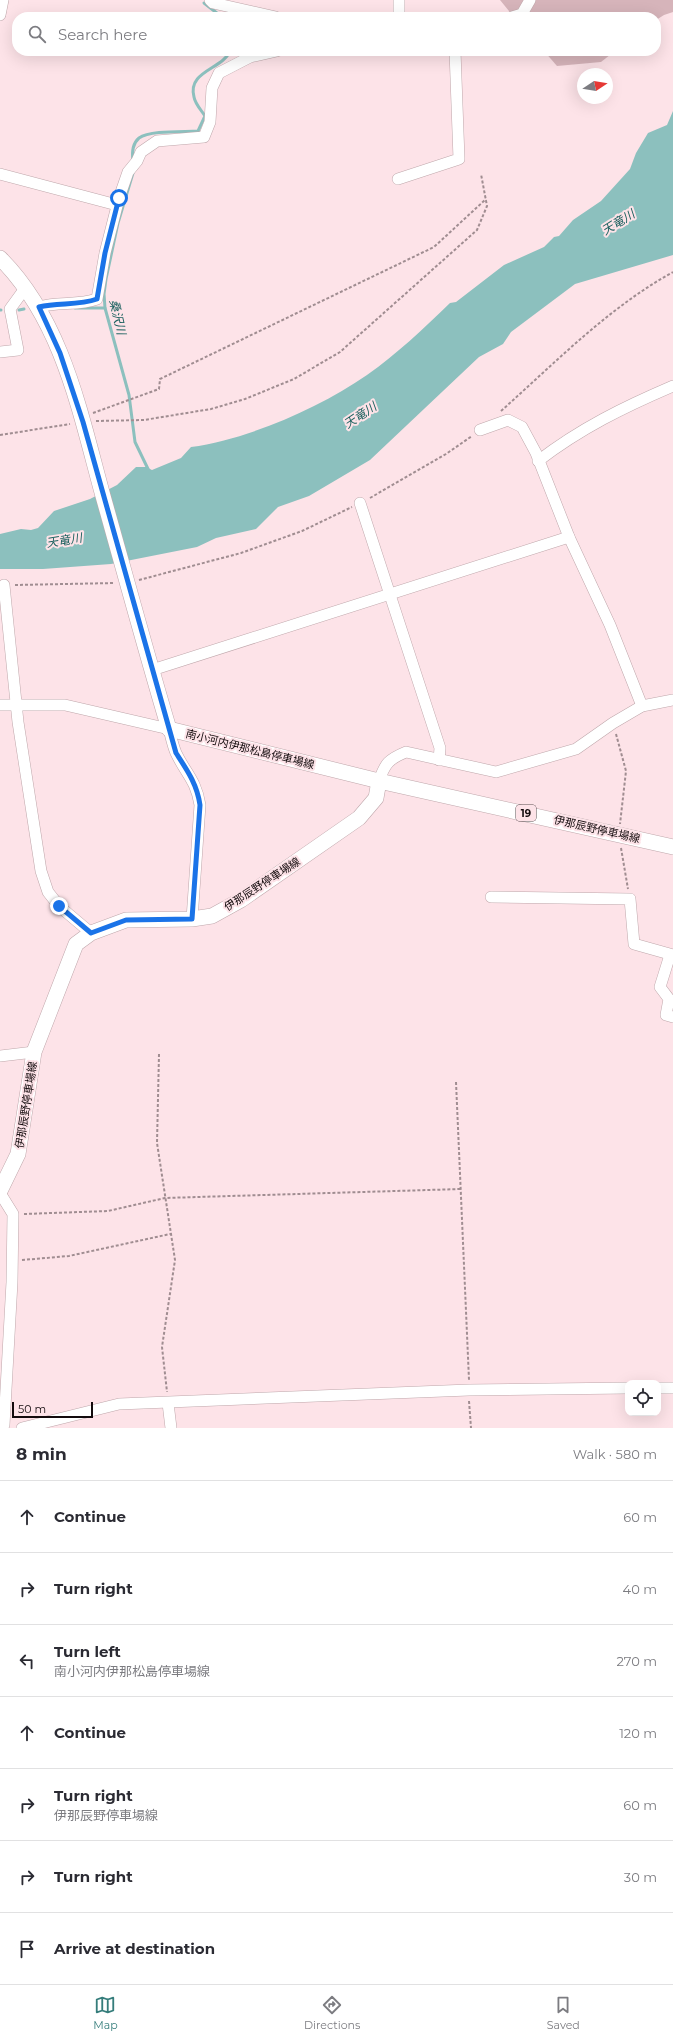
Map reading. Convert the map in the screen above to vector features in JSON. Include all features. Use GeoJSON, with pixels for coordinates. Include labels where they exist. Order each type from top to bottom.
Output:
{"type":"FeatureCollection","features":[{"type":"Feature","properties":{"kind":"main road"},"geometry":{"type":"LineString","coordinates":[[0,258],[26,287],[39,307],[60,353],[83,423],[169,729]]}},
{"type":"Feature","properties":{"kind":"main road","name":"南小河内伊那松島停車場線"},"geometry":{"type":"LineString","coordinates":[[169,729],[379,780]]}},
{"type":"Feature","properties":{"kind":"main road","name":"伊那辰野停車場線"},"geometry":{"type":"LineString","coordinates":[[0,1192],[18,1154],[34,1052],[76,944],[91,933],[126,920],[192,919],[212,916],[241,900],[359,818],[376,798],[379,780],[673,847]]}},
{"type":"Feature","properties":{"kind":"street"},"geometry":{"type":"LineString","coordinates":[[0,15],[3,0]]}},
{"type":"Feature","properties":{"kind":"street"},"geometry":{"type":"LineString","coordinates":[[210,0],[214,3],[254,12]]}},
{"type":"Feature","properties":{"kind":"street"},"geometry":{"type":"LineString","coordinates":[[399,0],[399,12]]}},
{"type":"Feature","properties":{"kind":"street"},"geometry":{"type":"LineString","coordinates":[[523,12],[530,0]]}},
{"type":"Feature","properties":{"kind":"street"},"geometry":{"type":"LineString","coordinates":[[39,307],[50,304],[86,303],[97,299],[105,253],[117,205],[128,172],[137,162],[141,152],[157,141],[204,137],[210,122],[212,88],[219,73],[254,56]]}},
{"type":"Feature","properties":{"kind":"street"},"geometry":{"type":"LineString","coordinates":[[398,179],[459,159],[455,56]]}},
{"type":"Feature","properties":{"kind":"street"},"geometry":{"type":"LineString","coordinates":[[0,174],[117,205]]}},
{"type":"Feature","properties":{"kind":"street"},"geometry":{"type":"LineString","coordinates":[[0,352],[18,350],[10,309],[26,287]]}},
{"type":"Feature","properties":{"kind":"street"},"geometry":{"type":"LineString","coordinates":[[538,461],[566,440],[624,408],[673,386]]}},
{"type":"Feature","properties":{"kind":"street"},"geometry":{"type":"LineString","coordinates":[[480,430],[508,420],[522,427],[538,461],[569,537],[610,626],[642,706]]}},
{"type":"Feature","properties":{"kind":"street"},"geometry":{"type":"LineString","coordinates":[[360,503],[440,748],[439,760]]}},
{"type":"Feature","properties":{"kind":"street"},"geometry":{"type":"LineString","coordinates":[[152,670],[569,537]]}},
{"type":"Feature","properties":{"kind":"street"},"geometry":{"type":"LineString","coordinates":[[4,585],[15,704],[41,871],[48,892],[59,906],[91,933]]}},
{"type":"Feature","properties":{"kind":"street"},"geometry":{"type":"LineString","coordinates":[[379,780],[384,765],[394,757],[406,752],[496,772],[576,749],[613,723],[642,706],[673,700]]}},
{"type":"Feature","properties":{"kind":"street"},"geometry":{"type":"LineString","coordinates":[[0,705],[65,705],[169,729],[176,753],[192,777],[198,790],[200,805],[192,919]]}},
{"type":"Feature","properties":{"kind":"street"},"geometry":{"type":"LineString","coordinates":[[491,897],[630,899],[634,944],[671,955],[660,986],[669,999],[666,1015],[673,1017]]}},
{"type":"Feature","properties":{"kind":"street"},"geometry":{"type":"LineString","coordinates":[[0,1056],[34,1052]]}},
{"type":"Feature","properties":{"kind":"street"},"geometry":{"type":"LineString","coordinates":[[0,1192],[13,1214],[4,1425]]}},
{"type":"Feature","properties":{"kind":"street"},"geometry":{"type":"LineString","coordinates":[[22,1428],[118,1404],[469,1390],[625,1388]]}},
{"type":"Feature","properties":{"kind":"street"},"geometry":{"type":"LineString","coordinates":[[661,1388],[673,1388]]}},
{"type":"Feature","properties":{"kind":"street"},"geometry":{"type":"LineString","coordinates":[[168,1403],[171,1428]]}},
{"type":"Feature","properties":{"kind":"path"},"geometry":{"type":"LineString","coordinates":[[0,435],[83,423],[144,420],[211,409],[245,398],[294,379],[340,352],[477,230],[487,206],[481,174]]}},
{"type":"Feature","properties":{"kind":"path"},"geometry":{"type":"LineString","coordinates":[[83,423],[123,402],[159,389],[160,379],[434,247],[486,199]]}},
{"type":"Feature","properties":{"kind":"path"},"geometry":{"type":"LineString","coordinates":[[498,414],[613,311],[646,288],[673,272]]}},
{"type":"Feature","properties":{"kind":"path"},"geometry":{"type":"LineString","coordinates":[[4,585],[127,580],[241,553],[302,531],[360,503],[446,454],[480,430]]}},
{"type":"Feature","properties":{"kind":"path"},"geometry":{"type":"LineString","coordinates":[[613,723],[626,771],[618,834],[630,899]]}},
{"type":"Feature","properties":{"kind":"path"},"geometry":{"type":"LineString","coordinates":[[159,1054],[157,1143],[175,1260],[162,1347],[168,1403]]}},
{"type":"Feature","properties":{"kind":"path"},"geometry":{"type":"LineString","coordinates":[[456,1082],[471,1428]]}},
{"type":"Feature","properties":{"kind":"path"},"geometry":{"type":"LineString","coordinates":[[13,1214],[108,1211],[165,1198],[461,1188]]}},
{"type":"Feature","properties":{"kind":"path"},"geometry":{"type":"LineString","coordinates":[[12,1261],[69,1256],[170,1234]]}},
{"type":"Feature","properties":{"kind":"shaded area"},"geometry":{"type":"Polygon","coordinates":[[[500,0],[673,0],[673,12],[661,17],[661,12],[510,12],[500,0]]]}},
{"type":"Feature","properties":{"kind":"shaded area"},"geometry":{"type":"Polygon","coordinates":[[[548,56],[609,56],[601,62],[557,66],[548,56]]]}},
{"type":"Feature","properties":{"kind":"water","name":"天竜川"},"geometry":{"type":"Polygon","coordinates":[[[673,111],[673,255],[575,284],[511,332],[503,344],[479,357],[370,460],[309,496],[278,507],[256,529],[216,538],[197,547],[111,564],[43,569],[0,569],[0,534],[21,529],[31,530],[38,528],[54,511],[90,499],[117,485],[136,467],[146,467],[152,470],[181,458],[191,447],[236,437],[283,420],[327,399],[367,375],[420,332],[450,303],[456,302],[504,265],[544,247],[554,237],[559,236],[573,220],[601,201],[630,169],[636,153],[648,133],[667,125],[673,111]]]}},
{"type":"Feature","properties":{"kind":"waterway","name":"桑沢川"},"geometry":{"type":"LineString","coordinates":[[204,3],[216,12]]}},
{"type":"Feature","properties":{"kind":"waterway","name":"桑沢川"},"geometry":{"type":"LineString","coordinates":[[133,161],[135,143],[144,135],[167,132],[198,131],[205,116],[197,105],[193,88],[200,76],[227,56]]}},
{"type":"Feature","properties":{"kind":"waterway","name":"桑沢川"},"geometry":{"type":"LineString","coordinates":[[133,173],[118,223],[104,294],[105,308],[129,395],[135,442],[149,471]]}},
{"type":"Feature","properties":{"kind":"waterway"},"geometry":{"type":"LineString","coordinates":[[75,308],[105,308]]}},
{"type":"Feature","properties":{"kind":"waterway"},"geometry":{"type":"LineString","coordinates":[[19,310],[24,309]]}},
{"type":"Feature","properties":{"kind":"route"},"geometry":{"type":"LineString","coordinates":[[59,906],[91,933],[126,920],[192,919],[195,855],[200,805],[198,790],[192,777],[176,753],[144,644],[83,422],[60,353],[51,330],[39,307],[50,304],[86,303],[97,299],[105,253],[119,198]]}}]}
